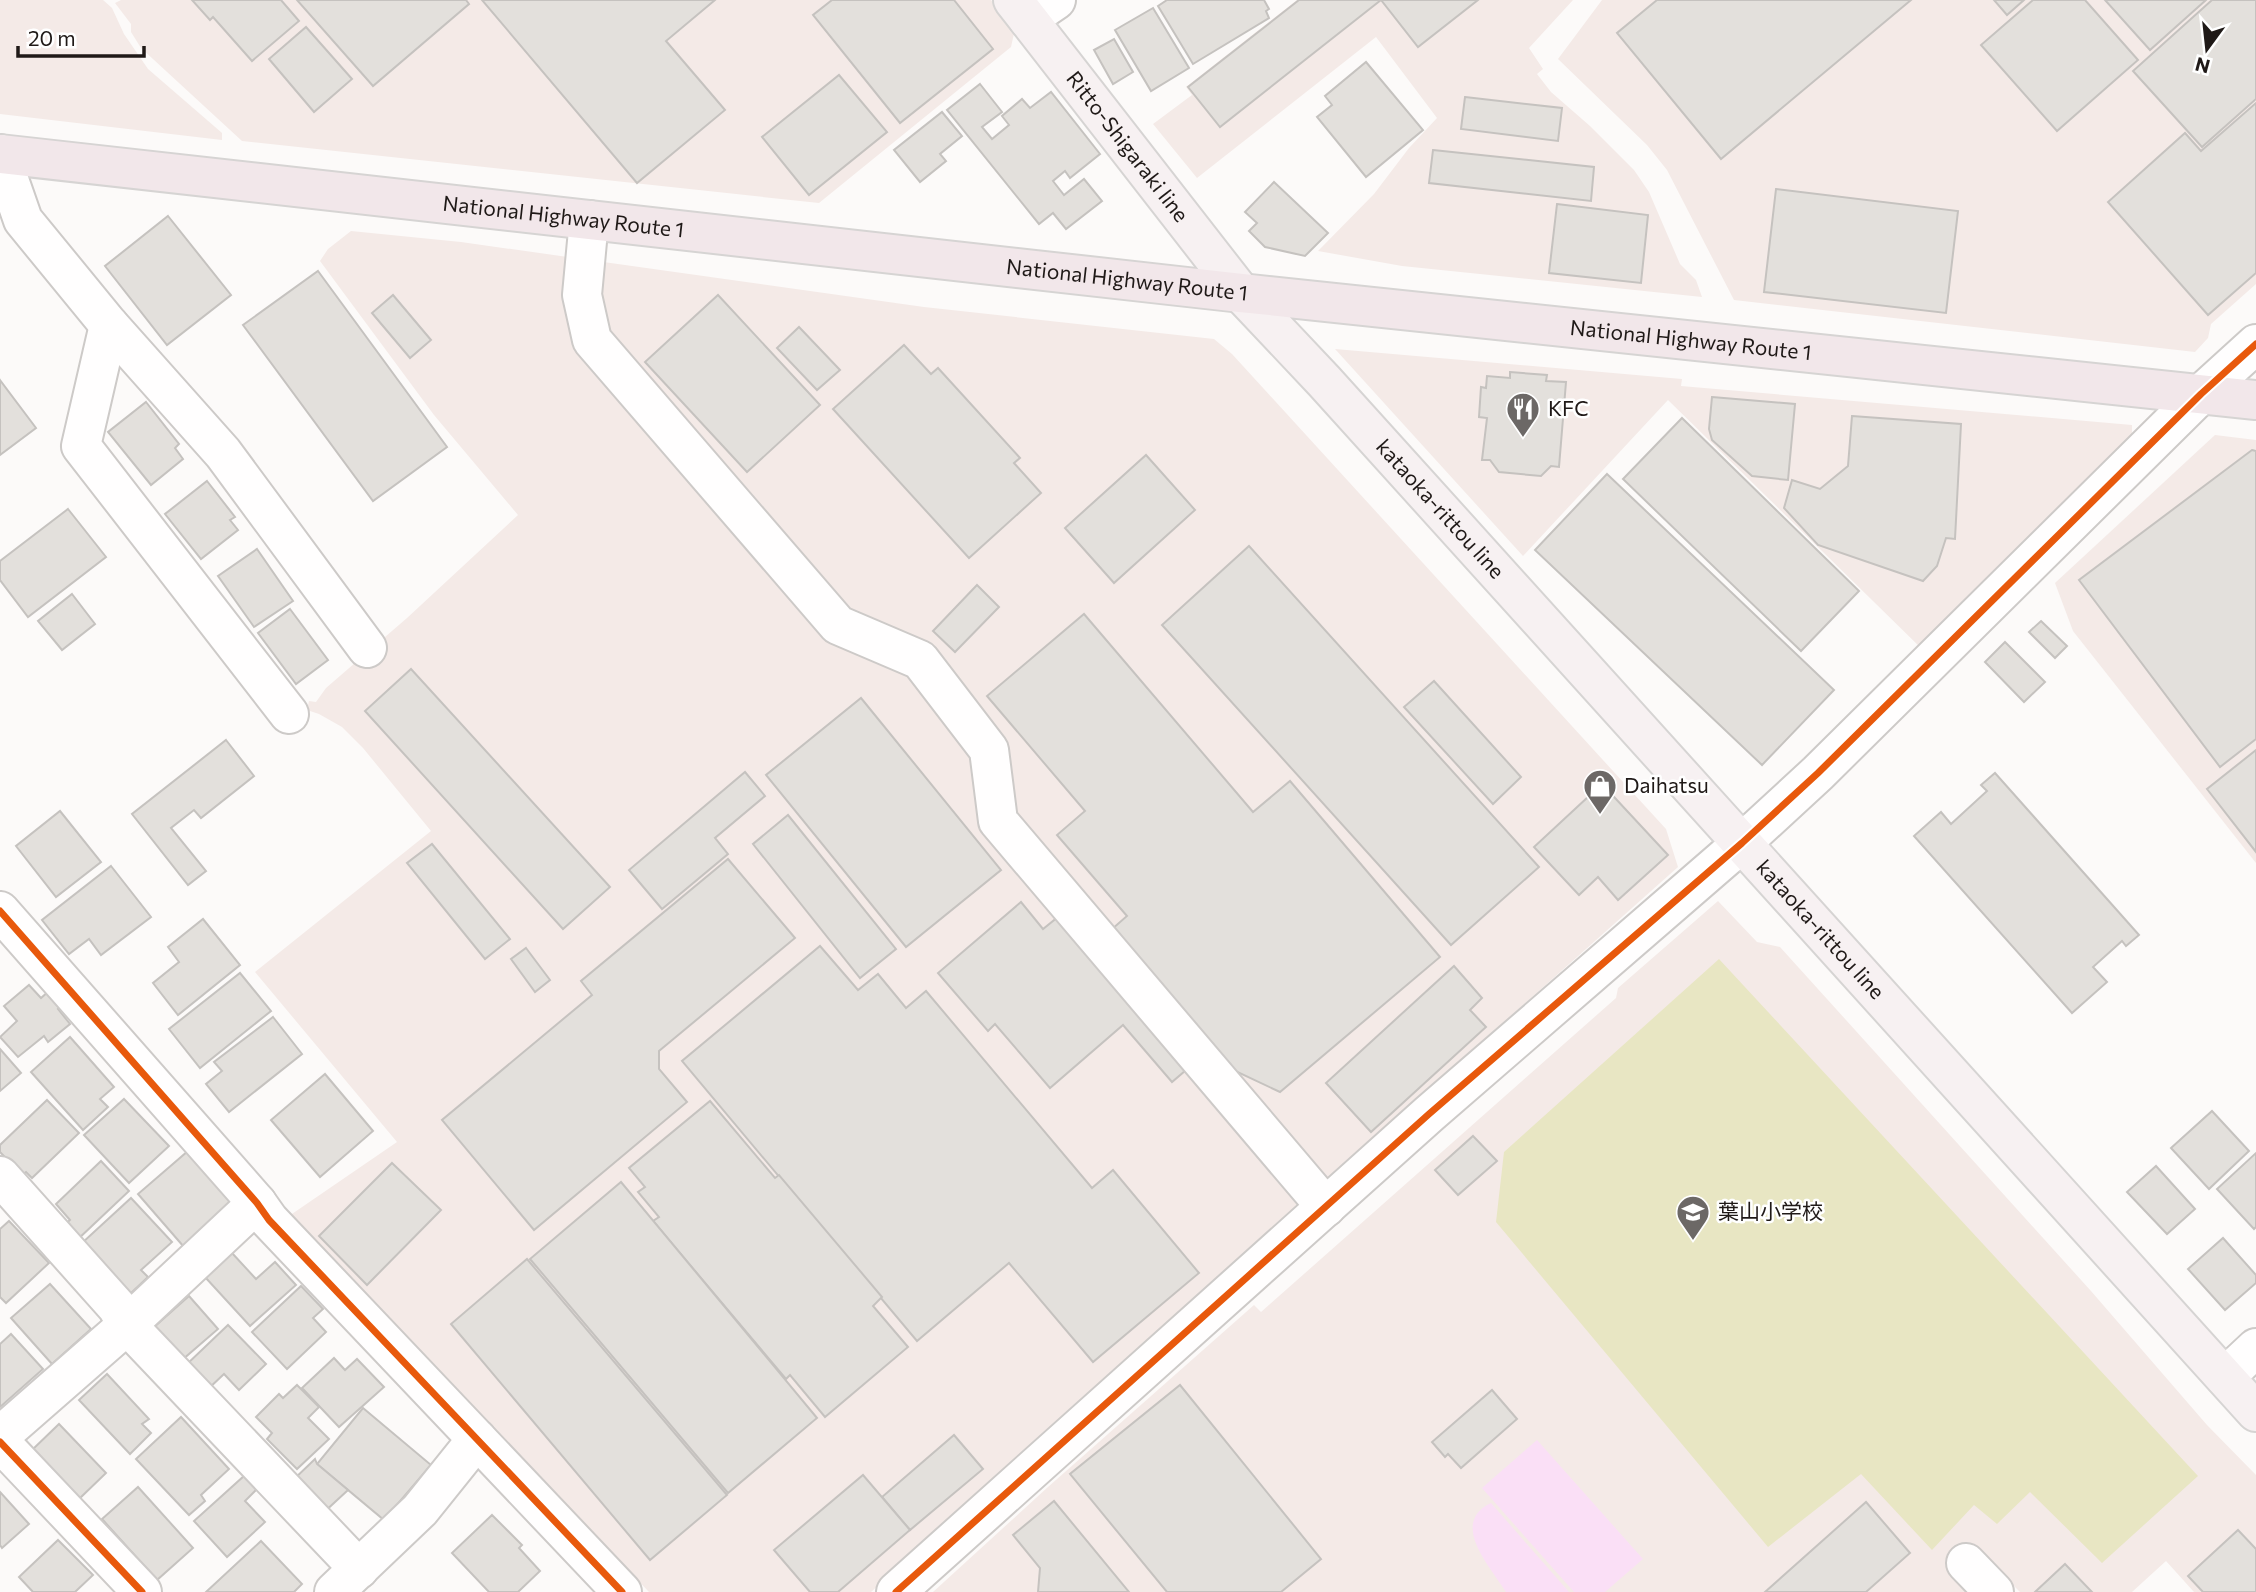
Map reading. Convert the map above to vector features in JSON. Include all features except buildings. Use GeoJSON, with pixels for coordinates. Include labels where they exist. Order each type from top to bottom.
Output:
{"type":"FeatureCollection","features":[{"type":"Feature","properties":{"kind":"highway","name":"National Highway Route 1"},"geometry":{"type":"LineString","coordinates":[[0,154],[1241,293],[2256,400]]}},
{"type":"Feature","properties":{"kind":"main road","name":"Ritto-Shigaraki line"},"geometry":{"type":"LineString","coordinates":[[1032,6],[1241,293]]}},
{"type":"Feature","properties":{"kind":"main road","name":"kataoka-rittou line"},"geometry":{"type":"LineString","coordinates":[[1241,293],[1334,391],[2256,1412]]}},
{"type":"Feature","properties":{"kind":"street"},"geometry":{"type":"LineString","coordinates":[[0,154],[23,220],[109,325],[223,453],[367,648]]}},
{"type":"Feature","properties":{"kind":"street"},"geometry":{"type":"LineString","coordinates":[[589,220],[582,295],[592,340],[838,625],[920,660],[989,750],[998,821],[1326,1207]]}},
{"type":"Feature","properties":{"kind":"street"},"geometry":{"type":"LineString","coordinates":[[109,325],[81,446],[289,714]]}},
{"type":"Feature","properties":{"kind":"street"},"geometry":{"type":"LineString","coordinates":[[896,1592],[1429,1114],[1742,843],[1818,773],[2201,394],[2256,344]]}},
{"type":"Feature","properties":{"kind":"street"},"geometry":{"type":"LineString","coordinates":[[0,911],[257,1203],[269,1220],[622,1592]]}},
{"type":"Feature","properties":{"kind":"street"},"geometry":{"type":"LineString","coordinates":[[0,1176],[117,1307],[127,1325],[346,1581],[420,1510],[477,1439]]}},
{"type":"Feature","properties":{"kind":"street"},"geometry":{"type":"LineString","coordinates":[[0,1436],[127,1325],[257,1203]]}},
{"type":"Feature","properties":{"kind":"street"},"geometry":{"type":"LineString","coordinates":[[2225,1377],[2256,1348]]}},
{"type":"Feature","properties":{"kind":"street"},"geometry":{"type":"LineString","coordinates":[[0,1442],[142,1592]]}},
{"type":"Feature","properties":{"kind":"street"},"geometry":{"type":"LineString","coordinates":[[1966,1563],[1994,1592]]}},
{"type":"Feature","properties":{"kind":"shaded area"},"geometry":{"type":"Polygon","coordinates":[[[0,0],[103,0],[112,8],[124,34],[148,69],[222,133],[222,140],[0,114],[0,0]]]}},
{"type":"Feature","properties":{"kind":"shaded area"},"geometry":{"type":"Polygon","coordinates":[[[121,0],[991,0],[1015,29],[1011,47],[819,203],[242,141],[141,48],[131,32],[131,24],[115,3],[121,0]]]}},
{"type":"Feature","properties":{"kind":"shaded area"},"geometry":{"type":"Polygon","coordinates":[[[1297,0],[1573,0],[1529,48],[1543,69],[1537,74],[1551,92],[1634,170],[1649,192],[1680,264],[1696,280],[1702,297],[1402,266],[1318,251],[1374,194],[1409,148],[1437,118],[1376,37],[1197,178],[1153,124],[1192,95],[1186,87],[1297,0]]]}},
{"type":"Feature","properties":{"kind":"shaded area"},"geometry":{"type":"Polygon","coordinates":[[[1602,0],[2256,0],[2256,284],[2211,324],[2208,338],[2195,352],[1734,300],[1667,170],[1647,145],[1558,59],[1602,0]]]}},
{"type":"Feature","properties":{"kind":"shaded area"},"geometry":{"type":"Polygon","coordinates":[[[351,231],[461,242],[924,307],[1214,339],[1232,354],[1666,829],[1678,867],[871,1592],[649,1592],[289,1216],[397,1142],[255,972],[431,831],[363,748],[342,727],[307,710],[309,701],[316,702],[326,688],[407,618],[518,515],[434,415],[320,261],[328,249],[351,231]]]}},
{"type":"Feature","properties":{"kind":"shaded area"},"geometry":{"type":"Polygon","coordinates":[[[1335,349],[1682,379],[1681,386],[2132,425],[2132,439],[1925,652],[1668,400],[1523,556],[1335,349]]]}},
{"type":"Feature","properties":{"kind":"shaded area"},"geometry":{"type":"Polygon","coordinates":[[[2215,435],[2256,440],[2256,863],[2073,631],[2055,583],[2215,435]]]}},
{"type":"Feature","properties":{"kind":"shaded area","name":"葉山小学校"},"geometry":{"type":"Polygon","coordinates":[[[1718,901],[1757,942],[1780,947],[2091,1291],[2207,1425],[2256,1475],[2256,1592],[2194,1592],[2166,1561],[2132,1592],[2020,1592],[1978,1550],[1971,1592],[933,1592],[1254,1305],[1261,1312],[1616,998],[1618,988],[1718,901]]]}},
{"type":"Feature","properties":{"kind":"shaded area"},"geometry":{"type":"Polygon","coordinates":[[[1719,959],[2198,1476],[2102,1563],[2030,1492],[1997,1524],[1974,1505],[1932,1550],[1861,1474],[1768,1547],[1496,1222],[1504,1152],[1719,959]]]}},
{"type":"Feature","properties":{"kind":"shaded area"},"geometry":{"type":"Polygon","coordinates":[[[1537,1440],[1643,1559],[1605,1592],[1574,1592],[1482,1488],[1537,1440]]]}},
{"type":"Feature","properties":{"kind":"shaded area"},"geometry":{"type":"Polygon","coordinates":[[[1491,1503],[1569,1592],[1506,1592],[1483,1558],[1473,1533],[1473,1522],[1479,1512],[1491,1503]]]}},
{"type":"Feature","properties":{"kind":"cycle path"},"geometry":{"type":"LineString","coordinates":[[896,1592],[1429,1114],[1742,843],[1818,773],[2201,394],[2256,344]]}},
{"type":"Feature","properties":{"kind":"cycle path"},"geometry":{"type":"LineString","coordinates":[[0,911],[257,1203],[269,1220],[622,1592]]}},
{"type":"Feature","properties":{"kind":"cycle path"},"geometry":{"type":"LineString","coordinates":[[0,1442],[142,1592]]}},
{"type":"Feature","properties":{"kind":"place","name":"KFC"},"geometry":{"type":"Point","coordinates":[1523,439]}},
{"type":"Feature","properties":{"kind":"place","name":"Daihatsu"},"geometry":{"type":"Point","coordinates":[1600,816]}},
{"type":"Feature","properties":{"kind":"place","name":"葉山小学校"},"geometry":{"type":"Point","coordinates":[1693,1242]}}]}
